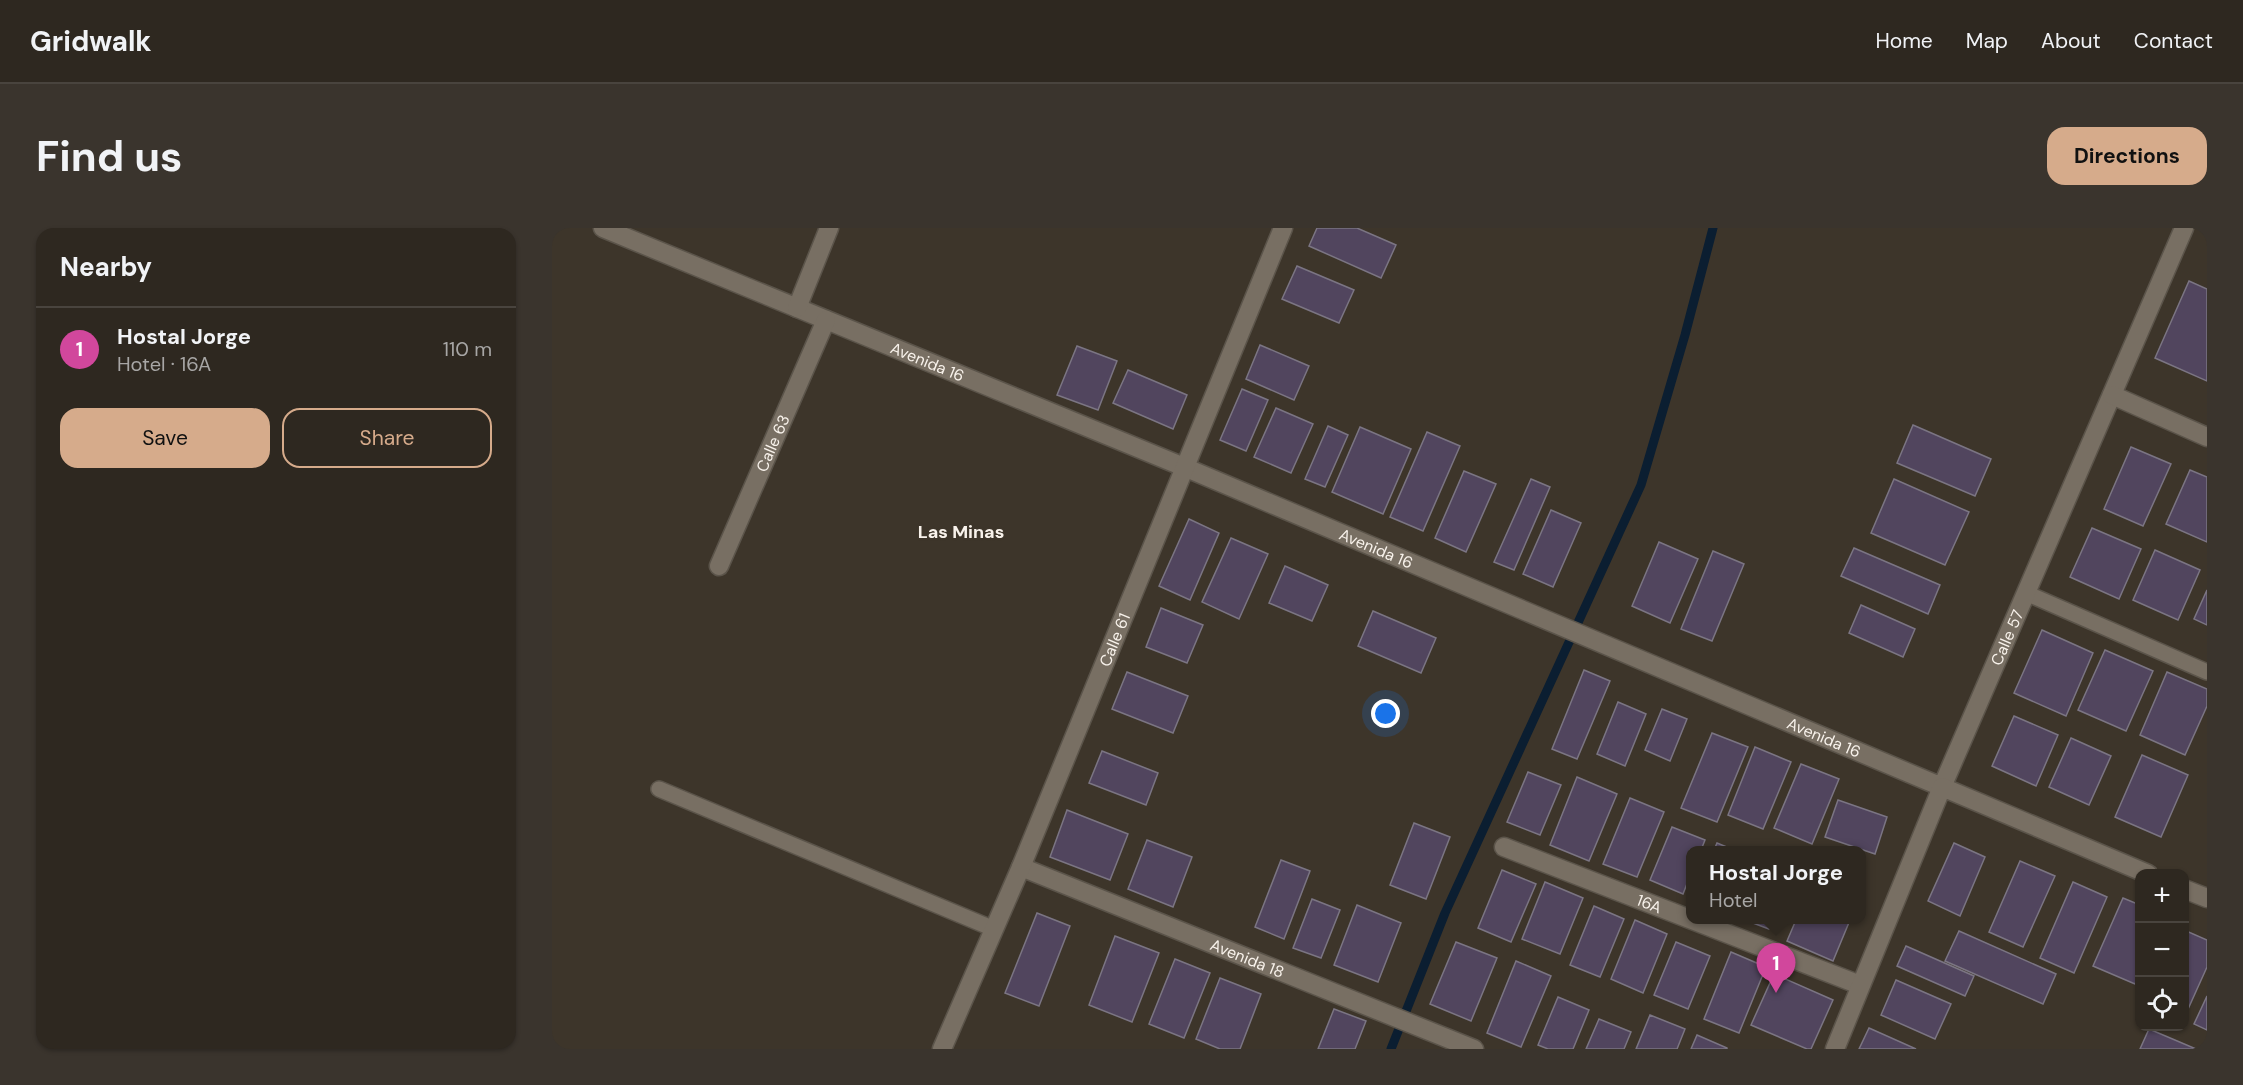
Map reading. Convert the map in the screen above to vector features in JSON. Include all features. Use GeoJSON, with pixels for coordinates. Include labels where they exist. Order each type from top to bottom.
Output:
{"type":"FeatureCollection","features":[{"type":"Feature","properties":{"kind":"street","name":"Avenida 16"},"geometry":{"type":"LineString","coordinates":[[603,228],[1184,467],[2138,869]]}},
{"type":"Feature","properties":{"kind":"street"},"geometry":{"type":"LineString","coordinates":[[797,308],[829,228]]}},
{"type":"Feature","properties":{"kind":"street","name":"Calle 61"},"geometry":{"type":"LineString","coordinates":[[942,1049],[1021,867],[1283,228]]}},
{"type":"Feature","properties":{"kind":"street","name":"Calle 57"},"geometry":{"type":"LineString","coordinates":[[1834,1049],[1942,787],[2184,228]]}},
{"type":"Feature","properties":{"kind":"street","name":"Calle 63"},"geometry":{"type":"LineString","coordinates":[[719,566],[826,320]]}},
{"type":"Feature","properties":{"kind":"street"},"geometry":{"type":"LineString","coordinates":[[2112,395],[2207,437]]}},
{"type":"Feature","properties":{"kind":"street","name":"16A"},"geometry":{"type":"LineString","coordinates":[[1504,848],[1686,918]]}},
{"type":"Feature","properties":{"kind":"street","name":"Avenida 18"},"geometry":{"type":"LineString","coordinates":[[1021,867],[1474,1049]]}},
{"type":"Feature","properties":{"kind":"street"},"geometry":{"type":"LineString","coordinates":[[2189,891],[2207,898]]}},
{"type":"Feature","properties":{"kind":"street","name":"16A"},"geometry":{"type":"LineString","coordinates":[[1701,924],[1860,985]]}},
{"type":"Feature","properties":{"kind":"lane"},"geometry":{"type":"LineString","coordinates":[[2026,594],[2207,672]]}},
{"type":"Feature","properties":{"kind":"lane"},"geometry":{"type":"LineString","coordinates":[[659,789],[994,929]]}},
{"type":"Feature","properties":{"kind":"building"},"geometry":{"type":"Polygon","coordinates":[[[1317,228],[1357,228],[1396,245],[1381,278],[1309,246],[1317,228]]]}},
{"type":"Feature","properties":{"kind":"building"},"geometry":{"type":"Polygon","coordinates":[[[1297,266],[1354,290],[1339,323],[1282,299],[1297,266]]]}},
{"type":"Feature","properties":{"kind":"building"},"geometry":{"type":"Polygon","coordinates":[[[2189,281],[2207,289],[2207,381],[2155,358],[2189,281]]]}},
{"type":"Feature","properties":{"kind":"building"},"geometry":{"type":"Polygon","coordinates":[[[1260,345],[1309,366],[1294,400],[1246,379],[1260,345]]]}},
{"type":"Feature","properties":{"kind":"building"},"geometry":{"type":"Polygon","coordinates":[[[1077,346],[1117,361],[1098,410],[1057,395],[1077,346]]]}},
{"type":"Feature","properties":{"kind":"building"},"geometry":{"type":"Polygon","coordinates":[[[1128,370],[1187,395],[1173,429],[1113,403],[1128,370]]]}},
{"type":"Feature","properties":{"kind":"building"},"geometry":{"type":"Polygon","coordinates":[[[1242,389],[1268,400],[1246,451],[1220,440],[1242,389]]]}},
{"type":"Feature","properties":{"kind":"building"},"geometry":{"type":"Polygon","coordinates":[[[1276,408],[1313,424],[1291,473],[1254,457],[1276,408]]]}},
{"type":"Feature","properties":{"kind":"building"},"geometry":{"type":"Polygon","coordinates":[[[1913,425],[1991,459],[1975,496],[1897,463],[1913,425]]]}},
{"type":"Feature","properties":{"kind":"building"},"geometry":{"type":"Polygon","coordinates":[[[1328,426],[1348,435],[1325,487],[1305,479],[1328,426]]]}},
{"type":"Feature","properties":{"kind":"building"},"geometry":{"type":"Polygon","coordinates":[[[1360,427],[1411,449],[1383,514],[1332,492],[1360,427]]]}},
{"type":"Feature","properties":{"kind":"building"},"geometry":{"type":"Polygon","coordinates":[[[1427,432],[1460,446],[1423,531],[1390,517],[1427,432]]]}},
{"type":"Feature","properties":{"kind":"building"},"geometry":{"type":"Polygon","coordinates":[[[2131,447],[2171,464],[2143,526],[2104,509],[2131,447]]]}},
{"type":"Feature","properties":{"kind":"building"},"geometry":{"type":"Polygon","coordinates":[[[2190,470],[2207,477],[2207,542],[2166,524],[2190,470]]]}},
{"type":"Feature","properties":{"kind":"building"},"geometry":{"type":"Polygon","coordinates":[[[1464,471],[1496,484],[1466,552],[1435,538],[1464,471]]]}},
{"type":"Feature","properties":{"kind":"building"},"geometry":{"type":"Polygon","coordinates":[[[1531,479],[1550,487],[1514,570],[1494,562],[1531,479]]]}},
{"type":"Feature","properties":{"kind":"building"},"geometry":{"type":"Polygon","coordinates":[[[1894,479],[1969,512],[1945,565],[1871,533],[1894,479]]]}},
{"type":"Feature","properties":{"kind":"building"},"geometry":{"type":"Polygon","coordinates":[[[1551,510],[1581,523],[1553,587],[1523,574],[1551,510]]]}},
{"type":"Feature","properties":{"kind":"building"},"geometry":{"type":"Polygon","coordinates":[[[1189,519],[1219,533],[1190,600],[1159,586],[1189,519]]]}},
{"type":"Feature","properties":{"kind":"building"},"geometry":{"type":"Polygon","coordinates":[[[2092,528],[2141,549],[2119,599],[2070,577],[2092,528]]]}},
{"type":"Feature","properties":{"kind":"building"},"geometry":{"type":"Polygon","coordinates":[[[1231,538],[1268,554],[1239,619],[1202,602],[1231,538]]]}},
{"type":"Feature","properties":{"kind":"building"},"geometry":{"type":"Polygon","coordinates":[[[1659,542],[1698,559],[1670,623],[1632,606],[1659,542]]]}},
{"type":"Feature","properties":{"kind":"building"},"geometry":{"type":"Polygon","coordinates":[[[1854,548],[1940,585],[1928,614],[1841,576],[1854,548]]]}},
{"type":"Feature","properties":{"kind":"building"},"geometry":{"type":"Polygon","coordinates":[[[2155,550],[2200,570],[2178,620],[2133,600],[2155,550]]]}},
{"type":"Feature","properties":{"kind":"building"},"geometry":{"type":"Polygon","coordinates":[[[1713,551],[1744,564],[1712,641],[1681,629],[1713,551]]]}},
{"type":"Feature","properties":{"kind":"building"},"geometry":{"type":"Polygon","coordinates":[[[1285,566],[1328,585],[1312,621],[1269,603],[1285,566]]]}},
{"type":"Feature","properties":{"kind":"building"},"geometry":{"type":"Polygon","coordinates":[[[2207,590],[2207,625],[2194,619],[2207,590]]]}},
{"type":"Feature","properties":{"kind":"building"},"geometry":{"type":"Polygon","coordinates":[[[1861,605],[1915,629],[1903,657],[1849,633],[1861,605]]]}},
{"type":"Feature","properties":{"kind":"building"},"geometry":{"type":"Polygon","coordinates":[[[1161,608],[1203,625],[1187,663],[1146,647],[1161,608]]]}},
{"type":"Feature","properties":{"kind":"building"},"geometry":{"type":"Polygon","coordinates":[[[1373,611],[1436,638],[1421,673],[1358,646],[1373,611]]]}},
{"type":"Feature","properties":{"kind":"building"},"geometry":{"type":"Polygon","coordinates":[[[2042,630],[2093,653],[2066,716],[2014,693],[2042,630]]]}},
{"type":"Feature","properties":{"kind":"building"},"geometry":{"type":"Polygon","coordinates":[[[2105,650],[2153,671],[2126,731],[2078,710],[2105,650]]]}},
{"type":"Feature","properties":{"kind":"building"},"geometry":{"type":"Polygon","coordinates":[[[1584,670],[1610,681],[1577,759],[1552,749],[1584,670]]]}},
{"type":"Feature","properties":{"kind":"building"},"geometry":{"type":"Polygon","coordinates":[[[1127,672],[1188,696],[1173,733],[1112,709],[1127,672]]]}},
{"type":"Feature","properties":{"kind":"building"},"geometry":{"type":"Polygon","coordinates":[[[2167,672],[2207,689],[2207,706],[2185,755],[2140,735],[2167,672]]]}},
{"type":"Feature","properties":{"kind":"building"},"geometry":{"type":"Polygon","coordinates":[[[1618,702],[1646,714],[1625,766],[1597,754],[1618,702]]]}},
{"type":"Feature","properties":{"kind":"building"},"geometry":{"type":"Polygon","coordinates":[[[1662,709],[1687,719],[1670,761],[1645,750],[1662,709]]]}},
{"type":"Feature","properties":{"kind":"building"},"geometry":{"type":"Polygon","coordinates":[[[2014,716],[2058,735],[2036,786],[1992,766],[2014,716]]]}},
{"type":"Feature","properties":{"kind":"building"},"geometry":{"type":"Polygon","coordinates":[[[1712,733],[1748,747],[1717,822],[1681,808],[1712,733]]]}},
{"type":"Feature","properties":{"kind":"building"},"geometry":{"type":"Polygon","coordinates":[[[2071,738],[2111,756],[2089,805],[2049,787],[2071,738]]]}},
{"type":"Feature","properties":{"kind":"building"},"geometry":{"type":"Polygon","coordinates":[[[1755,747],[1791,762],[1763,829],[1728,815],[1755,747]]]}},
{"type":"Feature","properties":{"kind":"building"},"geometry":{"type":"Polygon","coordinates":[[[1102,751],[1158,773],[1146,805],[1089,783],[1102,751]]]}},
{"type":"Feature","properties":{"kind":"building"},"geometry":{"type":"Polygon","coordinates":[[[2142,755],[2188,775],[2161,837],[2115,817],[2142,755]]]}},
{"type":"Feature","properties":{"kind":"building"},"geometry":{"type":"Polygon","coordinates":[[[1801,764],[1839,779],[1812,844],[1774,828],[1801,764]]]}},
{"type":"Feature","properties":{"kind":"building"},"geometry":{"type":"Polygon","coordinates":[[[1528,772],[1561,785],[1540,835],[1507,822],[1528,772]]]}},
{"type":"Feature","properties":{"kind":"building"},"geometry":{"type":"Polygon","coordinates":[[[1577,777],[1617,794],[1589,861],[1550,845],[1577,777]]]}},
{"type":"Feature","properties":{"kind":"building"},"geometry":{"type":"Polygon","coordinates":[[[1630,798],[1664,812],[1637,877],[1603,864],[1630,798]]]}},
{"type":"Feature","properties":{"kind":"building"},"geometry":{"type":"Polygon","coordinates":[[[1838,800],[1887,817],[1875,854],[1866,851],[1866,846],[1851,846],[1825,837],[1838,800]]]}},
{"type":"Feature","properties":{"kind":"building"},"geometry":{"type":"Polygon","coordinates":[[[1067,810],[1128,834],[1110,880],[1050,857],[1067,810]]]}},
{"type":"Feature","properties":{"kind":"building"},"geometry":{"type":"Polygon","coordinates":[[[1414,823],[1450,837],[1426,899],[1390,885],[1414,823]]]}},
{"type":"Feature","properties":{"kind":"building"},"geometry":{"type":"Polygon","coordinates":[[[1672,827],[1705,840],[1703,846],[1686,846],[1686,886],[1683,894],[1650,880],[1672,827]]]}},
{"type":"Feature","properties":{"kind":"building"},"geometry":{"type":"Polygon","coordinates":[[[1147,840],[1192,857],[1173,907],[1128,889],[1147,840]]]}},
{"type":"Feature","properties":{"kind":"building"},"geometry":{"type":"Polygon","coordinates":[[[1954,843],[1985,857],[1960,916],[1928,901],[1954,843]]]}},
{"type":"Feature","properties":{"kind":"building"},"geometry":{"type":"Polygon","coordinates":[[[1281,860],[1310,871],[1284,939],[1255,927],[1281,860]]]}},
{"type":"Feature","properties":{"kind":"building"},"geometry":{"type":"Polygon","coordinates":[[[2020,861],[2055,876],[2023,947],[1989,932],[2020,861]]]}},
{"type":"Feature","properties":{"kind":"building"},"geometry":{"type":"Polygon","coordinates":[[[1502,870],[1536,884],[1511,942],[1478,928],[1502,870]]]}},
{"type":"Feature","properties":{"kind":"building"},"geometry":{"type":"Polygon","coordinates":[[[1545,882],[1583,898],[1560,954],[1522,939],[1545,882]]]}},
{"type":"Feature","properties":{"kind":"building"},"geometry":{"type":"Polygon","coordinates":[[[2073,882],[2107,897],[2074,973],[2040,958],[2073,882]]]}},
{"type":"Feature","properties":{"kind":"building"},"geometry":{"type":"Polygon","coordinates":[[[2123,898],[2135,903],[2135,984],[2093,966],[2123,898]]]}},
{"type":"Feature","properties":{"kind":"building"},"geometry":{"type":"Polygon","coordinates":[[[1312,899],[1340,910],[1321,958],[1293,948],[1312,899]]]}},
{"type":"Feature","properties":{"kind":"building"},"geometry":{"type":"Polygon","coordinates":[[[1357,905],[1401,923],[1378,982],[1334,965],[1357,905]]]}},
{"type":"Feature","properties":{"kind":"building"},"geometry":{"type":"Polygon","coordinates":[[[1594,906],[1624,919],[1600,977],[1570,965],[1594,906]]]}},
{"type":"Feature","properties":{"kind":"building"},"geometry":{"type":"Polygon","coordinates":[[[1037,913],[1070,926],[1039,1006],[1005,993],[1037,913]]]}},
{"type":"Feature","properties":{"kind":"building"},"geometry":{"type":"Polygon","coordinates":[[[1635,920],[1667,934],[1643,993],[1611,979],[1635,920]]]}},
{"type":"Feature","properties":{"kind":"building"},"geometry":{"type":"Polygon","coordinates":[[[1756,924],[1771,924],[1769,929],[1756,924]]]}},
{"type":"Feature","properties":{"kind":"building"},"geometry":{"type":"Polygon","coordinates":[[[1794,924],[1848,924],[1833,961],[1787,941],[1794,924]]]}},
{"type":"Feature","properties":{"kind":"building"},"geometry":{"type":"Polygon","coordinates":[[[1959,931],[2056,974],[2043,1004],[1945,961],[1959,931]]]}},
{"type":"Feature","properties":{"kind":"building"},"geometry":{"type":"Polygon","coordinates":[[[2189,932],[2207,940],[2207,967],[2189,1007],[2189,932]]]}},
{"type":"Feature","properties":{"kind":"building"},"geometry":{"type":"Polygon","coordinates":[[[1115,936],[1159,953],[1132,1022],[1089,1005],[1115,936]]]}},
{"type":"Feature","properties":{"kind":"building"},"geometry":{"type":"Polygon","coordinates":[[[1456,942],[1497,958],[1471,1021],[1430,1004],[1456,942]]]}},
{"type":"Feature","properties":{"kind":"building"},"geometry":{"type":"Polygon","coordinates":[[[1676,942],[1710,956],[1688,1009],[1654,995],[1676,942]]]}},
{"type":"Feature","properties":{"kind":"building"},"geometry":{"type":"Polygon","coordinates":[[[1906,946],[1974,976],[1965,996],[1897,966],[1906,946]]]}},
{"type":"Feature","properties":{"kind":"building"},"geometry":{"type":"Polygon","coordinates":[[[1731,952],[1766,967],[1739,1033],[1704,1019],[1731,952]]]}},
{"type":"Feature","properties":{"kind":"building"},"geometry":{"type":"Polygon","coordinates":[[[1175,959],[1210,973],[1184,1038],[1149,1024],[1175,959]]]}},
{"type":"Feature","properties":{"kind":"building"},"geometry":{"type":"Polygon","coordinates":[[[1516,961],[1551,976],[1521,1047],[1487,1033],[1516,961]]]}},
{"type":"Feature","properties":{"kind":"building"},"geometry":{"type":"Polygon","coordinates":[[[1774,974],[1833,1000],[1811,1049],[1751,1025],[1774,974]]]}},
{"type":"Feature","properties":{"kind":"building"},"geometry":{"type":"Polygon","coordinates":[[[1220,978],[1261,994],[1240,1049],[1220,1049],[1196,1039],[1220,978]]]}},
{"type":"Feature","properties":{"kind":"building"},"geometry":{"type":"Polygon","coordinates":[[[1896,980],[1951,1004],[1935,1039],[1881,1015],[1896,980]]]}},
{"type":"Feature","properties":{"kind":"building"},"geometry":{"type":"Polygon","coordinates":[[[2207,996],[2207,1030],[2194,1024],[2207,996]]]}},
{"type":"Feature","properties":{"kind":"building"},"geometry":{"type":"Polygon","coordinates":[[[1558,997],[1589,1010],[1573,1049],[1548,1049],[1538,1045],[1558,997]]]}},
{"type":"Feature","properties":{"kind":"building"},"geometry":{"type":"Polygon","coordinates":[[[1334,1009],[1366,1021],[1355,1049],[1318,1049],[1334,1009]]]}},
{"type":"Feature","properties":{"kind":"building"},"geometry":{"type":"Polygon","coordinates":[[[1650,1015],[1685,1029],[1677,1049],[1636,1049],[1650,1015]]]}},
{"type":"Feature","properties":{"kind":"building"},"geometry":{"type":"Polygon","coordinates":[[[1599,1019],[1631,1032],[1624,1049],[1586,1049],[1599,1019]]]}},
{"type":"Feature","properties":{"kind":"building"},"geometry":{"type":"Polygon","coordinates":[[[1869,1028],[1916,1049],[1859,1049],[1869,1028]]]}},
{"type":"Feature","properties":{"kind":"building"},"geometry":{"type":"Polygon","coordinates":[[[2148,1031],[2154,1031],[2196,1049],[2140,1049],[2148,1031]]]}},
{"type":"Feature","properties":{"kind":"building"},"geometry":{"type":"Polygon","coordinates":[[[1697,1035],[1727,1048],[1727,1049],[1691,1049],[1697,1035]]]}},
{"type":"Feature","properties":{"kind":"waterway"},"geometry":{"type":"LineString","coordinates":[[1391,1049],[1445,913],[1641,485],[1685,335],[1713,228]]}},
{"type":"Feature","properties":{"kind":"place","name":"Hostal Jorge"},"geometry":{"type":"Point","coordinates":[1776,993]}},
{"type":"Feature","properties":{"kind":"district","name":"Las Minas"},"geometry":{"type":"Point","coordinates":[961,532]}}]}
